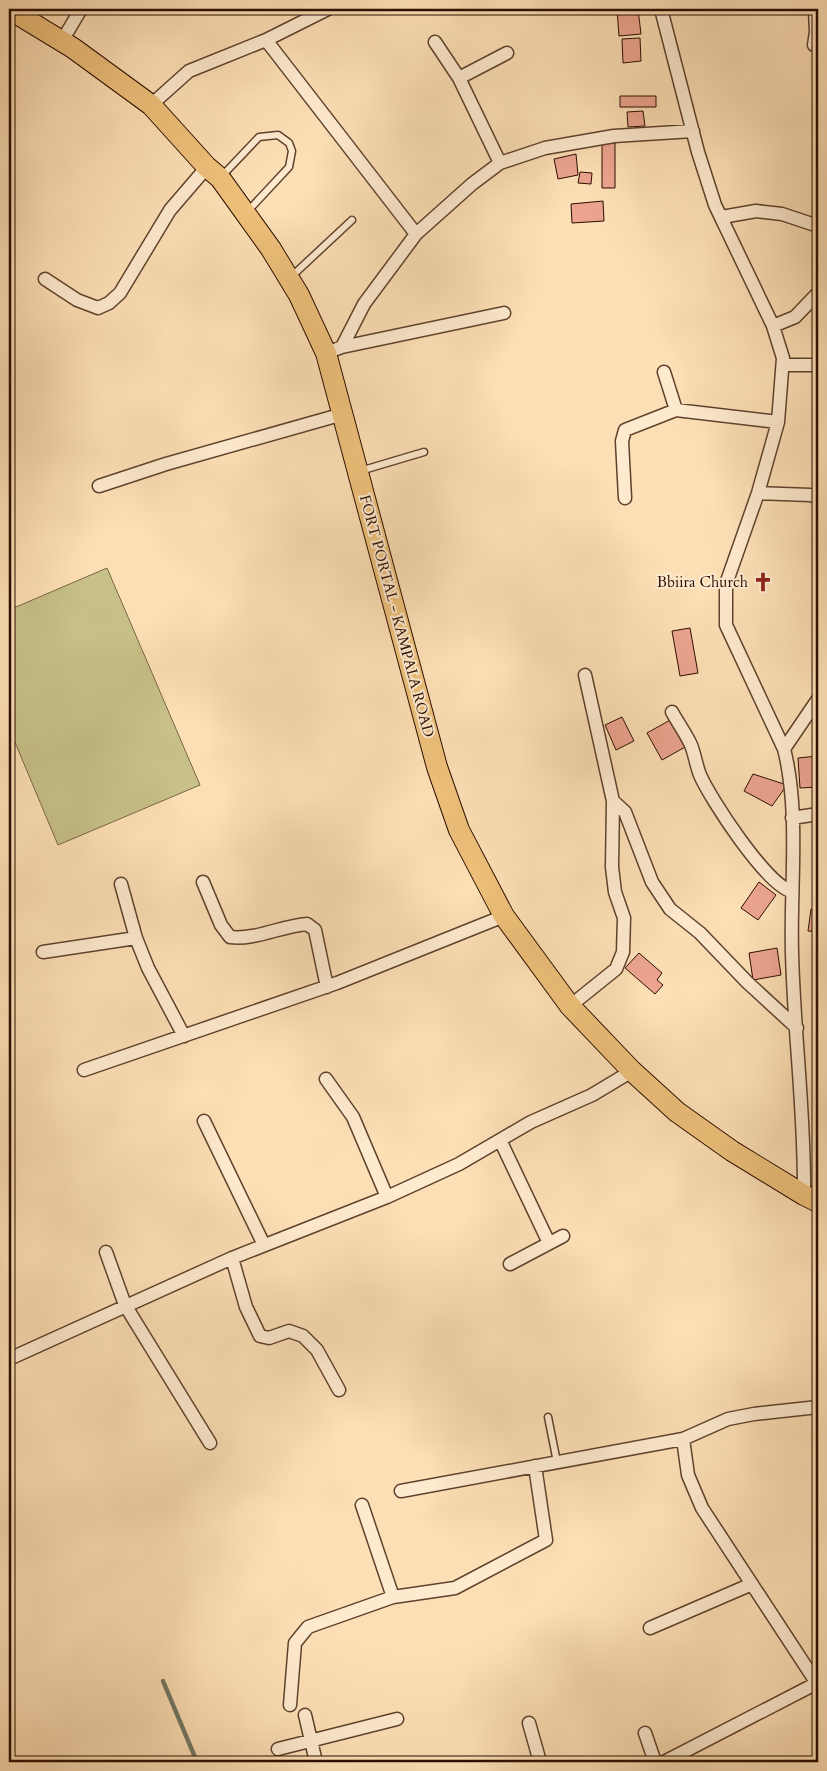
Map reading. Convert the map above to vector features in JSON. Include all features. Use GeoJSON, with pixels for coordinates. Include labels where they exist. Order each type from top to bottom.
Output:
{"type":"FeatureCollection","features":[{"type":"Feature","properties":{"kind":"main road","name":"FORT PORTAL - KAMPALA ROAD"},"geometry":{"type":"LineString","coordinates":[[10,9],[62,41],[151,105],[213,172],[246,214],[334,350],[343,414],[437,767],[459,830],[504,916],[570,1006],[632,1071],[677,1112],[716,1140],[811,1198]]}},
{"type":"Feature","properties":{"kind":"street"},"geometry":{"type":"LineString","coordinates":[[62,41],[81,9]]}},
{"type":"Feature","properties":{"kind":"street"},"geometry":{"type":"LineString","coordinates":[[151,105],[189,71],[266,40],[328,9]]}},
{"type":"Feature","properties":{"kind":"street"},"geometry":{"type":"LineString","coordinates":[[661,9],[704,170],[722,217],[773,326],[783,365],[778,422],[758,493],[726,584],[726,625],[784,749],[789,767],[792,818],[792,955],[805,1153],[811,1198]]}},
{"type":"Feature","properties":{"kind":"street"},"geometry":{"type":"LineString","coordinates":[[814,9],[817,32],[814,45]]}},
{"type":"Feature","properties":{"kind":"street"},"geometry":{"type":"LineString","coordinates":[[266,40],[416,234]]}},
{"type":"Feature","properties":{"kind":"street"},"geometry":{"type":"LineString","coordinates":[[435,42],[459,78],[500,163]]}},
{"type":"Feature","properties":{"kind":"street"},"geometry":{"type":"LineString","coordinates":[[459,78],[506,53]]}},
{"type":"Feature","properties":{"kind":"street"},"geometry":{"type":"LineString","coordinates":[[334,350],[364,304],[416,234],[472,184],[500,163],[545,148],[614,136],[693,131]]}},
{"type":"Feature","properties":{"kind":"street"},"geometry":{"type":"LineString","coordinates":[[44,279],[77,300],[98,308],[109,303],[120,293],[170,210],[213,172]]}},
{"type":"Feature","properties":{"kind":"street"},"geometry":{"type":"LineString","coordinates":[[722,217],[756,211],[782,214],[818,226]]}},
{"type":"Feature","properties":{"kind":"street"},"geometry":{"type":"LineString","coordinates":[[773,326],[795,318],[818,293]]}},
{"type":"Feature","properties":{"kind":"street"},"geometry":{"type":"LineString","coordinates":[[334,350],[504,313]]}},
{"type":"Feature","properties":{"kind":"street"},"geometry":{"type":"LineString","coordinates":[[783,365],[818,365]]}},
{"type":"Feature","properties":{"kind":"street"},"geometry":{"type":"LineString","coordinates":[[664,372],[676,410]]}},
{"type":"Feature","properties":{"kind":"street"},"geometry":{"type":"LineString","coordinates":[[625,498],[622,441],[625,430],[676,410],[778,422]]}},
{"type":"Feature","properties":{"kind":"street"},"geometry":{"type":"LineString","coordinates":[[98,486],[166,464],[343,414]]}},
{"type":"Feature","properties":{"kind":"street"},"geometry":{"type":"LineString","coordinates":[[758,493],[818,497]]}},
{"type":"Feature","properties":{"kind":"street"},"geometry":{"type":"LineString","coordinates":[[570,1006],[616,969],[623,952],[624,918],[615,892],[612,867],[613,801],[585,675]]}},
{"type":"Feature","properties":{"kind":"street"},"geometry":{"type":"LineString","coordinates":[[784,749],[818,699]]}},
{"type":"Feature","properties":{"kind":"street"},"geometry":{"type":"LineString","coordinates":[[672,712],[690,745],[700,774],[726,818],[763,869],[786,889],[791,891]]}},
{"type":"Feature","properties":{"kind":"street"},"geometry":{"type":"LineString","coordinates":[[613,801],[625,812],[652,882],[670,909],[700,933],[747,982],[797,1028]]}},
{"type":"Feature","properties":{"kind":"street"},"geometry":{"type":"LineString","coordinates":[[792,818],[818,814]]}},
{"type":"Feature","properties":{"kind":"street"},"geometry":{"type":"LineString","coordinates":[[203,882],[221,925],[230,936],[244,938],[290,925],[308,924],[315,930],[327,987]]}},
{"type":"Feature","properties":{"kind":"street"},"geometry":{"type":"LineString","coordinates":[[121,884],[136,938],[148,968],[184,1036]]}},
{"type":"Feature","properties":{"kind":"street"},"geometry":{"type":"LineString","coordinates":[[84,1070],[327,987],[504,916]]}},
{"type":"Feature","properties":{"kind":"street"},"geometry":{"type":"LineString","coordinates":[[43,952],[136,938]]}},
{"type":"Feature","properties":{"kind":"street"},"geometry":{"type":"LineString","coordinates":[[9,1359],[125,1305],[264,1244],[387,1197],[459,1164],[531,1122],[592,1095],[632,1071]]}},
{"type":"Feature","properties":{"kind":"street"},"geometry":{"type":"LineString","coordinates":[[326,1080],[356,1124],[387,1197]]}},
{"type":"Feature","properties":{"kind":"street"},"geometry":{"type":"LineString","coordinates":[[204,1121],[264,1244]]}},
{"type":"Feature","properties":{"kind":"street"},"geometry":{"type":"LineString","coordinates":[[500,1140],[549,1243]]}},
{"type":"Feature","properties":{"kind":"street"},"geometry":{"type":"LineString","coordinates":[[510,1264],[563,1236]]}},
{"type":"Feature","properties":{"kind":"street"},"geometry":{"type":"LineString","coordinates":[[106,1252],[125,1305],[210,1443]]}},
{"type":"Feature","properties":{"kind":"street"},"geometry":{"type":"LineString","coordinates":[[232,1258],[246,1307],[260,1336],[269,1338],[289,1331],[302,1336],[317,1350],[339,1390]]}},
{"type":"Feature","properties":{"kind":"street"},"geometry":{"type":"LineString","coordinates":[[401,1491],[683,1439],[728,1419],[754,1414],[818,1407]]}},
{"type":"Feature","properties":{"kind":"street"},"geometry":{"type":"LineString","coordinates":[[664,1762],[818,1684],[702,1508],[688,1475],[683,1439]]}},
{"type":"Feature","properties":{"kind":"street"},"geometry":{"type":"LineString","coordinates":[[290,1705],[296,1643],[308,1627],[393,1597],[455,1588],[546,1540],[535,1466]]}},
{"type":"Feature","properties":{"kind":"street"},"geometry":{"type":"LineString","coordinates":[[362,1505],[393,1597]]}},
{"type":"Feature","properties":{"kind":"street"},"geometry":{"type":"LineString","coordinates":[[650,1628],[752,1584]]}},
{"type":"Feature","properties":{"kind":"street"},"geometry":{"type":"LineString","coordinates":[[305,1715],[316,1762]]}},
{"type":"Feature","properties":{"kind":"street"},"geometry":{"type":"LineString","coordinates":[[278,1749],[397,1719]]}},
{"type":"Feature","properties":{"kind":"street"},"geometry":{"type":"LineString","coordinates":[[529,1723],[540,1762]]}},
{"type":"Feature","properties":{"kind":"street"},"geometry":{"type":"LineString","coordinates":[[645,1732],[655,1762]]}},
{"type":"Feature","properties":{"kind":"lane"},"geometry":{"type":"LineString","coordinates":[[213,172],[259,137],[278,135],[289,143],[292,151],[289,167],[246,214]]}},
{"type":"Feature","properties":{"kind":"lane"},"geometry":{"type":"LineString","coordinates":[[289,278],[352,220]]}},
{"type":"Feature","properties":{"kind":"lane"},"geometry":{"type":"LineString","coordinates":[[359,471],[424,452]]}},
{"type":"Feature","properties":{"kind":"lane"},"geometry":{"type":"LineString","coordinates":[[548,1417],[557,1462]]}},
{"type":"Feature","properties":{"kind":"shaded area"},"geometry":{"type":"Polygon","coordinates":[[[107,568],[200,785],[58,845],[9,728],[9,610],[107,568]]]}},
{"type":"Feature","properties":{"kind":"building"},"geometry":{"type":"Polygon","coordinates":[[[617,9],[638,9],[641,34],[619,36],[617,9]]]}},
{"type":"Feature","properties":{"kind":"building"},"geometry":{"type":"Polygon","coordinates":[[[640,38],[641,61],[623,63],[622,39],[640,38]]]}},
{"type":"Feature","properties":{"kind":"building"},"geometry":{"type":"Polygon","coordinates":[[[620,96],[656,96],[656,107],[620,107],[620,96]]]}},
{"type":"Feature","properties":{"kind":"building"},"geometry":{"type":"Polygon","coordinates":[[[643,111],[645,126],[628,127],[627,112],[643,111]]]}},
{"type":"Feature","properties":{"kind":"building"},"geometry":{"type":"Polygon","coordinates":[[[602,143],[615,143],[615,188],[602,188],[602,143]]]}},
{"type":"Feature","properties":{"kind":"building"},"geometry":{"type":"Polygon","coordinates":[[[576,154],[578,175],[558,179],[554,159],[576,154]]]}},
{"type":"Feature","properties":{"kind":"building"},"geometry":{"type":"Polygon","coordinates":[[[580,172],[592,173],[591,184],[578,183],[580,172]]]}},
{"type":"Feature","properties":{"kind":"building"},"geometry":{"type":"Polygon","coordinates":[[[603,201],[604,221],[572,223],[571,204],[603,201]]]}},
{"type":"Feature","properties":{"kind":"building"},"geometry":{"type":"Polygon","coordinates":[[[690,628],[698,673],[680,676],[672,631],[690,628]]]}},
{"type":"Feature","properties":{"kind":"building"},"geometry":{"type":"Polygon","coordinates":[[[622,717],[634,741],[616,750],[605,725],[622,717]]]}},
{"type":"Feature","properties":{"kind":"building"},"geometry":{"type":"Polygon","coordinates":[[[672,719],[687,746],[662,760],[647,733],[672,719]]]}},
{"type":"Feature","properties":{"kind":"building"},"geometry":{"type":"Polygon","coordinates":[[[818,756],[818,787],[800,788],[798,758],[818,756]]]}},
{"type":"Feature","properties":{"kind":"building"},"geometry":{"type":"Polygon","coordinates":[[[753,774],[787,785],[772,806],[744,791],[753,774]]]}},
{"type":"Feature","properties":{"kind":"building"},"geometry":{"type":"Polygon","coordinates":[[[759,882],[776,895],[758,920],[741,908],[759,882]]]}},
{"type":"Feature","properties":{"kind":"building"},"geometry":{"type":"Polygon","coordinates":[[[811,909],[818,910],[818,932],[808,931],[811,909]]]}},
{"type":"Feature","properties":{"kind":"building"},"geometry":{"type":"Polygon","coordinates":[[[777,948],[781,975],[753,980],[749,953],[777,948]]]}},
{"type":"Feature","properties":{"kind":"building"},"geometry":{"type":"Polygon","coordinates":[[[639,953],[662,973],[657,980],[663,985],[655,994],[625,968],[639,953]]]}},
{"type":"Feature","properties":{"kind":"waterway"},"geometry":{"type":"LineString","coordinates":[[163,1681],[197,1762]]}},
{"type":"Feature","properties":{"kind":"place","name":"Bbiira Church"},"geometry":{"type":"Point","coordinates":[763,582]}}]}
